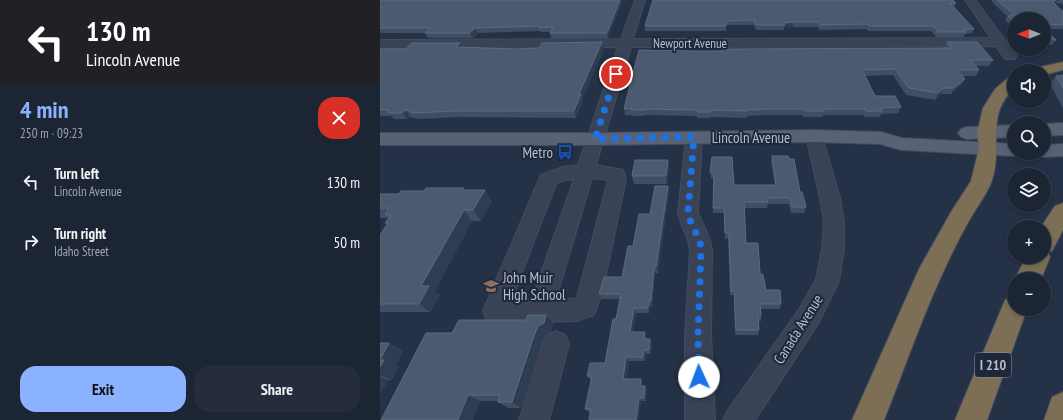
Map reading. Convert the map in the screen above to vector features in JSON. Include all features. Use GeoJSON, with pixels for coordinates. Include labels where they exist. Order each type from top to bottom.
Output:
{"type":"FeatureCollection","features":[{"type":"Feature","properties":{"kind":"highway"},"geometry":{"type":"LineString","coordinates":[[1051,69],[1063,66]]}},
{"type":"Feature","properties":{"kind":"highway"},"geometry":{"type":"LineString","coordinates":[[868,420],[928,277],[959,218],[982,182],[996,144],[991,108],[994,101],[1007,87]]}},
{"type":"Feature","properties":{"kind":"highway"},"geometry":{"type":"LineString","coordinates":[[1051,230],[1063,212]]}},
{"type":"Feature","properties":{"kind":"highway","name":"I 210"},"geometry":{"type":"LineString","coordinates":[[971,420],[1011,316]]}},
{"type":"Feature","properties":{"kind":"highway"},"geometry":{"type":"LineString","coordinates":[[1060,420],[1063,408]]}},
{"type":"Feature","properties":{"kind":"main road"},"geometry":{"type":"LineString","coordinates":[[1051,130],[1063,129]]}},
{"type":"Feature","properties":{"kind":"main road","name":"Lincoln Avenue"},"geometry":{"type":"LineString","coordinates":[[380,139],[595,139],[814,136],[881,138],[901,144],[996,144],[1007,136]]}},
{"type":"Feature","properties":{"kind":"main road"},"geometry":{"type":"LineString","coordinates":[[1051,150],[1063,150]]}},
{"type":"Feature","properties":{"kind":"street"},"geometry":{"type":"LineString","coordinates":[[540,311],[640,0]]}},
{"type":"Feature","properties":{"kind":"street"},"geometry":{"type":"LineString","coordinates":[[970,0],[1007,51]]}},
{"type":"Feature","properties":{"kind":"street","name":"Newport Avenue"},"geometry":{"type":"LineString","coordinates":[[380,44],[1001,42]]}},
{"type":"Feature","properties":{"kind":"street","name":"Canada Avenue"},"geometry":{"type":"LineString","coordinates":[[738,420],[809,316],[827,281],[833,249],[834,222],[830,198],[814,136]]}},
{"type":"Feature","properties":{"kind":"street"},"geometry":{"type":"LineString","coordinates":[[694,137],[688,213],[692,226],[700,240],[701,252],[698,334],[700,420]]}},
{"type":"Feature","properties":{"kind":"street"},"geometry":{"type":"LineString","coordinates":[[585,172],[616,175],[617,179],[590,294],[585,307],[577,310],[540,311],[495,311],[548,180],[559,174],[585,172]]}},
{"type":"Feature","properties":{"kind":"street"},"geometry":{"type":"LineString","coordinates":[[534,420],[556,344]]}},
{"type":"Feature","properties":{"kind":"building"},"geometry":{"type":"Polygon","coordinates":[[[380,0],[620,0],[607,33],[550,33],[553,27],[539,28],[540,26],[475,28],[470,33],[425,33],[431,28],[380,28],[380,8],[382,7],[380,7],[380,0]]]}},
{"type":"Feature","properties":{"kind":"building"},"geometry":{"type":"Polygon","coordinates":[[[653,0],[953,0],[956,3],[950,3],[974,29],[964,29],[966,32],[938,32],[934,26],[869,26],[868,24],[820,25],[819,22],[793,22],[784,23],[785,25],[758,25],[755,24],[755,20],[726,21],[726,26],[645,26],[653,0]]]}},
{"type":"Feature","properties":{"kind":"building"},"geometry":{"type":"Polygon","coordinates":[[[997,0],[1056,0],[1053,2],[1063,11],[1063,25],[1051,24],[1051,12],[1011,12],[997,0]]]}},
{"type":"Feature","properties":{"kind":"building"},"geometry":{"type":"Polygon","coordinates":[[[1051,35],[1056,40],[1051,40],[1051,35]]]}},
{"type":"Feature","properties":{"kind":"building"},"geometry":{"type":"Polygon","coordinates":[[[602,42],[579,94],[581,94],[574,111],[455,111],[414,113],[406,110],[402,113],[388,113],[388,110],[380,110],[380,49],[406,49],[412,43],[460,43],[456,47],[516,49],[539,48],[542,43],[602,42]]]}},
{"type":"Feature","properties":{"kind":"building"},"geometry":{"type":"Polygon","coordinates":[[[947,42],[977,42],[993,60],[971,60],[979,70],[957,70],[965,79],[954,88],[944,88],[938,93],[909,88],[895,69],[862,70],[875,96],[895,96],[901,107],[881,108],[882,111],[866,111],[865,109],[824,109],[824,111],[805,111],[804,109],[766,109],[747,111],[711,110],[711,112],[697,112],[697,110],[624,109],[639,50],[722,51],[726,49],[952,48],[947,42]]]}},
{"type":"Feature","properties":{"kind":"building"},"geometry":{"type":"Polygon","coordinates":[[[1063,75],[1063,88],[1056,76],[1063,75]]]}},
{"type":"Feature","properties":{"kind":"building"},"geometry":{"type":"Polygon","coordinates":[[[772,156],[788,156],[789,159],[794,159],[800,192],[802,192],[806,207],[792,207],[790,198],[768,198],[768,202],[744,202],[746,243],[758,243],[760,273],[763,275],[766,290],[780,290],[781,304],[760,304],[761,316],[758,316],[759,330],[736,330],[734,291],[731,291],[729,233],[725,233],[724,208],[713,208],[714,173],[710,172],[712,157],[732,157],[734,185],[776,185],[772,156]]]}},
{"type":"Feature","properties":{"kind":"building"},"geometry":{"type":"Polygon","coordinates":[[[635,160],[668,160],[666,176],[632,176],[635,160]]]}},
{"type":"Feature","properties":{"kind":"building"},"geometry":{"type":"Polygon","coordinates":[[[655,186],[668,186],[656,267],[654,267],[651,301],[649,301],[648,308],[634,308],[630,332],[645,332],[644,339],[650,339],[649,350],[644,350],[643,357],[626,357],[623,379],[641,379],[640,386],[645,386],[644,398],[639,398],[636,420],[589,420],[591,409],[585,409],[592,376],[587,376],[590,363],[605,363],[613,319],[616,319],[621,294],[599,294],[604,277],[622,277],[628,246],[633,246],[639,214],[650,214],[655,186]]]}},
{"type":"Feature","properties":{"kind":"building"},"geometry":{"type":"Polygon","coordinates":[[[426,188],[464,188],[462,190],[485,190],[473,210],[464,210],[421,286],[429,286],[419,304],[380,304],[380,235],[388,223],[385,223],[391,215],[385,215],[389,208],[380,208],[380,194],[399,194],[401,191],[424,191],[426,188]]]}},
{"type":"Feature","properties":{"kind":"building"},"geometry":{"type":"Polygon","coordinates":[[[528,315],[546,315],[544,323],[538,326],[534,336],[512,402],[498,402],[500,395],[468,395],[458,420],[381,420],[426,333],[452,333],[459,320],[526,320],[528,315]]]}},
{"type":"Feature","properties":{"kind":"building"},"geometry":{"type":"Polygon","coordinates":[[[380,343],[389,343],[380,360],[380,343]]]}},
{"type":"Feature","properties":{"kind":"building"},"geometry":{"type":"Polygon","coordinates":[[[380,360],[384,360],[380,367],[380,360]]]}},
{"type":"Feature","properties":{"kind":"place","name":"Metro"},"geometry":{"type":"Point","coordinates":[565,152]}},
{"type":"Feature","properties":{"kind":"place","name":"John Muir High School"},"geometry":{"type":"Point","coordinates":[491,286]}},
{"type":"Feature","properties":{"kind":"route"},"geometry":{"type":"LineString","coordinates":[[616,74],[595,139],[694,137],[688,213],[692,226],[700,240],[701,252],[698,334],[699,377]]}}]}
